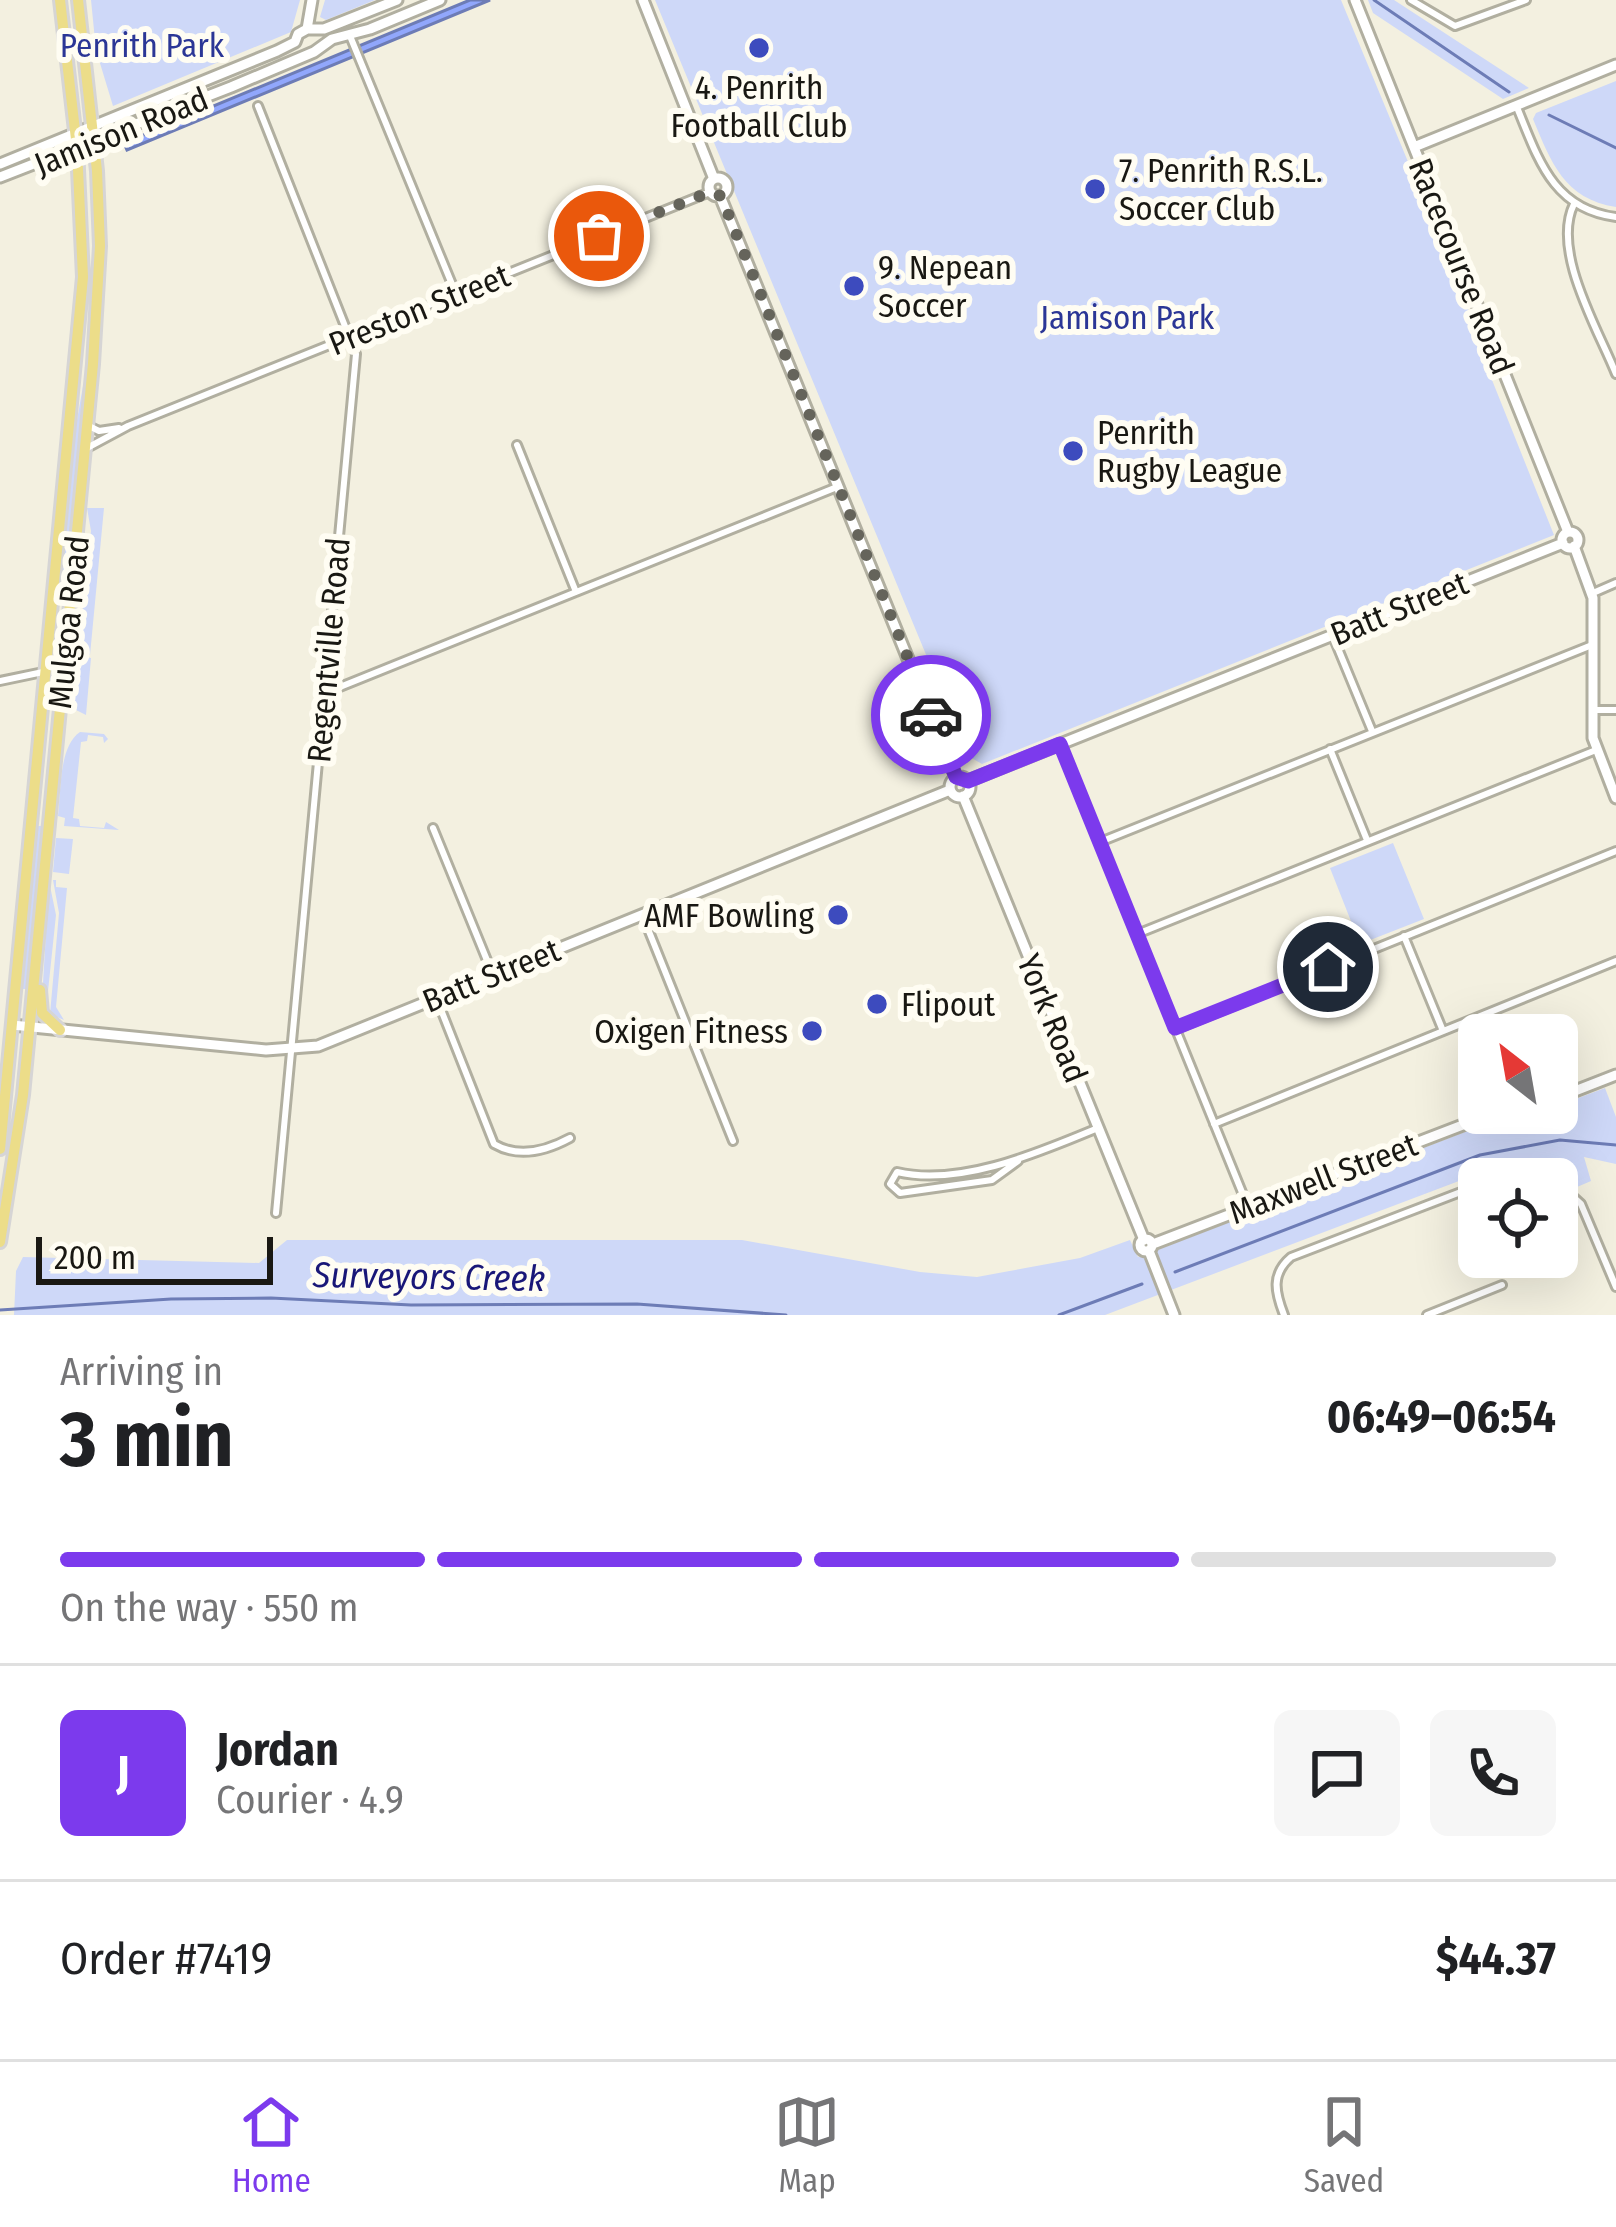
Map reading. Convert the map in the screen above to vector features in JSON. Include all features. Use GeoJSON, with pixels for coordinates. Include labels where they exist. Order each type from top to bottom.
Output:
{"type":"FeatureCollection","features":[{"type":"Feature","properties":{"kind":"main road","name":"Mulgoa Road"},"geometry":{"type":"LineString","coordinates":[[0,1149],[82,277],[77,148],[59,0]]}},
{"type":"Feature","properties":{"kind":"main road","name":"Mulgoa Road"},"geometry":{"type":"LineString","coordinates":[[0,1242],[30,1027],[100,246],[78,0]]}},
{"type":"Feature","properties":{"kind":"main road"},"geometry":{"type":"LineString","coordinates":[[42,897],[47,919],[39,1002],[44,1016],[60,1030]]}},
{"type":"Feature","properties":{"kind":"street"},"geometry":{"type":"LineString","coordinates":[[311,30],[312,0]]}},
{"type":"Feature","properties":{"kind":"street"},"geometry":{"type":"LineString","coordinates":[[398,0],[298,34],[298,49],[308,54],[440,0]]}},
{"type":"Feature","properties":{"kind":"street"},"geometry":{"type":"LineString","coordinates":[[643,0],[714,179],[727,185],[715,194],[956,777],[950,790],[963,796],[969,790],[968,781],[956,777]]}},
{"type":"Feature","properties":{"kind":"street","name":"Racecourse Road"},"geometry":{"type":"LineString","coordinates":[[1355,0],[1568,541],[1593,593],[1592,710],[1597,749],[1616,798]]}},
{"type":"Feature","properties":{"kind":"street"},"geometry":{"type":"LineString","coordinates":[[1411,0],[1455,26],[1526,0]]}},
{"type":"Feature","properties":{"kind":"street"},"geometry":{"type":"LineString","coordinates":[[311,30],[319,36],[319,47]]}},
{"type":"Feature","properties":{"kind":"street"},"geometry":{"type":"LineString","coordinates":[[350,34],[457,293]]}},
{"type":"Feature","properties":{"kind":"street","name":"Jamison Road"},"geometry":{"type":"LineString","coordinates":[[0,164],[296,42]]}},
{"type":"Feature","properties":{"kind":"street","name":"Jamison Road"},"geometry":{"type":"LineString","coordinates":[[0,177],[308,54]]}},
{"type":"Feature","properties":{"kind":"street"},"geometry":{"type":"LineString","coordinates":[[1414,147],[1616,65]]}},
{"type":"Feature","properties":{"kind":"street"},"geometry":{"type":"LineString","coordinates":[[1516,105],[1545,174],[1574,204],[1616,217]]}},
{"type":"Feature","properties":{"kind":"street","name":"Regentville Road"},"geometry":{"type":"LineString","coordinates":[[257,106],[356,358],[276,1213]]}},
{"type":"Feature","properties":{"kind":"street","name":"Preston Street"},"geometry":{"type":"LineString","coordinates":[[85,449],[128,426],[350,336],[715,194]]}},
{"type":"Feature","properties":{"kind":"street"},"geometry":{"type":"LineString","coordinates":[[1574,204],[1567,221],[1569,255],[1616,374]]}},
{"type":"Feature","properties":{"kind":"street","name":"Preston Street"},"geometry":{"type":"LineString","coordinates":[[87,425],[99,431],[128,426]]}},
{"type":"Feature","properties":{"kind":"street"},"geometry":{"type":"LineString","coordinates":[[517,445],[576,592]]}},
{"type":"Feature","properties":{"kind":"street"},"geometry":{"type":"LineString","coordinates":[[325,693],[837,487]]}},
{"type":"Feature","properties":{"kind":"street","name":"Batt Street"},"geometry":{"type":"LineString","coordinates":[[968,781],[1568,541]]}},
{"type":"Feature","properties":{"kind":"street"},"geometry":{"type":"LineString","coordinates":[[1593,593],[1616,584]]}},
{"type":"Feature","properties":{"kind":"street"},"geometry":{"type":"LineString","coordinates":[[1332,634],[1372,731]]}},
{"type":"Feature","properties":{"kind":"street"},"geometry":{"type":"LineString","coordinates":[[1100,842],[1593,645]]}},
{"type":"Feature","properties":{"kind":"street"},"geometry":{"type":"LineString","coordinates":[[0,681],[46,672]]}},
{"type":"Feature","properties":{"kind":"street"},"geometry":{"type":"LineString","coordinates":[[1592,710],[1616,710]]}},
{"type":"Feature","properties":{"kind":"street"},"geometry":{"type":"LineString","coordinates":[[1060,744],[1248,1207]]}},
{"type":"Feature","properties":{"kind":"street"},"geometry":{"type":"LineString","coordinates":[[1330,748],[1368,841]]}},
{"type":"Feature","properties":{"kind":"street"},"geometry":{"type":"LineString","coordinates":[[1137,934],[1597,749]]}},
{"type":"Feature","properties":{"kind":"street","name":"Batt Street"},"geometry":{"type":"LineString","coordinates":[[12,1025],[292,1050],[326,1043],[950,790]]}},
{"type":"Feature","properties":{"kind":"street","name":"York Road"},"geometry":{"type":"LineString","coordinates":[[963,796],[1174,1315]]}},
{"type":"Feature","properties":{"kind":"street"},"geometry":{"type":"LineString","coordinates":[[433,828],[493,975]]}},
{"type":"Feature","properties":{"kind":"street"},"geometry":{"type":"LineString","coordinates":[[1175,1028],[1616,850]]}},
{"type":"Feature","properties":{"kind":"street"},"geometry":{"type":"LineString","coordinates":[[642,914],[733,1141]]}},
{"type":"Feature","properties":{"kind":"street"},"geometry":{"type":"LineString","coordinates":[[1404,936],[1443,1031]]}},
{"type":"Feature","properties":{"kind":"street"},"geometry":{"type":"LineString","coordinates":[[1214,1124],[1616,961]]}},
{"type":"Feature","properties":{"kind":"street"},"geometry":{"type":"LineString","coordinates":[[436,998],[494,1144],[503,1150],[542,1150],[569,1138]]}},
{"type":"Feature","properties":{"kind":"street"},"geometry":{"type":"LineString","coordinates":[[1578,1090],[1616,1075]]}},
{"type":"Feature","properties":{"kind":"street","name":"Maxwell Street"},"geometry":{"type":"LineString","coordinates":[[1148,1245],[1458,1127]]}},
{"type":"Feature","properties":{"kind":"street"},"geometry":{"type":"LineString","coordinates":[[1018,1161],[920,1176],[897,1172],[890,1184],[900,1193],[989,1181],[1018,1161],[1098,1128]]}},
{"type":"Feature","properties":{"kind":"street"},"geometry":{"type":"LineString","coordinates":[[1285,1315],[1276,1286],[1279,1271],[1292,1257],[1458,1192]]}},
{"type":"Feature","properties":{"kind":"street"},"geometry":{"type":"LineString","coordinates":[[1578,1201],[1616,1287]]}},
{"type":"Feature","properties":{"kind":"street"},"geometry":{"type":"LineString","coordinates":[[1427,1315],[1502,1285]]}},
{"type":"Feature","properties":{"kind":"green space","name":"Penrith Park"},"geometry":{"type":"Polygon","coordinates":[[[91,0],[300,0],[291,32],[113,106],[96,50],[91,0]]]}},
{"type":"Feature","properties":{"kind":"green space"},"geometry":{"type":"Polygon","coordinates":[[[325,0],[375,0],[326,20],[320,17],[325,0]]]}},
{"type":"Feature","properties":{"kind":"green space","name":"Jamison Park"},"geometry":{"type":"Polygon","coordinates":[[[655,0],[1341,0],[1481,341],[1478,345],[1554,535],[982,764],[968,756],[655,0]]]}},
{"type":"Feature","properties":{"kind":"green space"},"geometry":{"type":"Polygon","coordinates":[[[1368,0],[1394,0],[1529,88],[1503,99],[1373,13],[1368,0]]]}},
{"type":"Feature","properties":{"kind":"green space"},"geometry":{"type":"Polygon","coordinates":[[[1616,81],[1616,207],[1598,203],[1572,187],[1553,164],[1533,119],[1536,113],[1616,81]]]}},
{"type":"Feature","properties":{"kind":"green space"},"geometry":{"type":"Polygon","coordinates":[[[83,386],[87,387],[66,596],[57,596],[70,460],[83,386]]]}},
{"type":"Feature","properties":{"kind":"green space"},"geometry":{"type":"Polygon","coordinates":[[[87,508],[104,508],[90,655],[78,654],[91,531],[87,508]]]}},
{"type":"Feature","properties":{"kind":"green space"},"geometry":{"type":"Polygon","coordinates":[[[78,656],[91,658],[86,715],[74,704],[78,656]]]}},
{"type":"Feature","properties":{"kind":"green space"},"geometry":{"type":"Polygon","coordinates":[[[80,732],[104,734],[108,739],[104,743],[103,737],[88,735],[81,742],[73,818],[79,819],[80,826],[104,828],[106,822],[119,830],[64,826],[65,818],[58,816],[65,758],[80,732]]]}},
{"type":"Feature","properties":{"kind":"green space"},"geometry":{"type":"Polygon","coordinates":[[[35,826],[44,826],[29,989],[20,989],[35,826]]]}},
{"type":"Feature","properties":{"kind":"green space"},"geometry":{"type":"Polygon","coordinates":[[[56,838],[73,839],[69,874],[53,872],[56,838]]]}},
{"type":"Feature","properties":{"kind":"green space"},"geometry":{"type":"Polygon","coordinates":[[[1393,843],[1424,919],[1360,944],[1330,868],[1393,843]]]}},
{"type":"Feature","properties":{"kind":"green space"},"geometry":{"type":"Polygon","coordinates":[[[53,880],[56,887],[67,888],[56,1007],[64,1020],[50,1014],[59,913],[53,880]]]}},
{"type":"Feature","properties":{"kind":"green space"},"geometry":{"type":"Polygon","coordinates":[[[49,881],[56,915],[46,1010],[42,1000],[49,881]]]}},
{"type":"Feature","properties":{"kind":"green space"},"geometry":{"type":"Polygon","coordinates":[[[1605,1088],[1616,1117],[1616,1164],[1584,1157],[1591,1181],[1578,1187],[1578,1158],[1458,1158],[1458,1181],[1105,1315],[14,1315],[16,1271],[23,1257],[259,1263],[287,1240],[742,1240],[920,1272],[977,1277],[1080,1258],[1130,1240],[1138,1257],[1460,1134],[1578,1134],[1578,1098],[1605,1088]]]}},
{"type":"Feature","properties":{"kind":"water"},"geometry":{"type":"Polygon","coordinates":[[[470,0],[490,0],[127,150],[124,143],[470,0]]]}},
{"type":"Feature","properties":{"kind":"waterway"},"geometry":{"type":"LineString","coordinates":[[1374,0],[1509,92]]}},
{"type":"Feature","properties":{"kind":"waterway"},"geometry":{"type":"LineString","coordinates":[[1549,115],[1616,148]]}},
{"type":"Feature","properties":{"kind":"waterway"},"geometry":{"type":"LineString","coordinates":[[1175,1272],[1480,1155],[1560,1140],[1616,1145]]}},
{"type":"Feature","properties":{"kind":"waterway"},"geometry":{"type":"LineString","coordinates":[[1059,1315],[1142,1284]]}},
{"type":"Feature","properties":{"kind":"waterway","name":"Surveyors Creek"},"geometry":{"type":"LineString","coordinates":[[0,1310],[271,1298],[411,1305],[637,1304],[786,1315]]}},
{"type":"Feature","properties":{"kind":"way so far"},"geometry":{"type":"LineString","coordinates":[[599,236],[710,192],[721,196],[931,715]]}},
{"type":"Feature","properties":{"kind":"place","name":"4. Penrith Football Club"},"geometry":{"type":"Point","coordinates":[759,48]}},
{"type":"Feature","properties":{"kind":"place","name":"7. Penrith R.S.L. Soccer Club"},"geometry":{"type":"Point","coordinates":[1095,189]}},
{"type":"Feature","properties":{"kind":"place","name":"9. Nepean Soccer"},"geometry":{"type":"Point","coordinates":[854,286]}},
{"type":"Feature","properties":{"kind":"place","name":"Penrith Rugby League"},"geometry":{"type":"Point","coordinates":[1073,451]}},
{"type":"Feature","properties":{"kind":"place","name":"AMF Bowling"},"geometry":{"type":"Point","coordinates":[838,915]}},
{"type":"Feature","properties":{"kind":"place","name":"Flipout"},"geometry":{"type":"Point","coordinates":[877,1004]}},
{"type":"Feature","properties":{"kind":"place","name":"Oxigen Fitness"},"geometry":{"type":"Point","coordinates":[812,1031]}},
{"type":"Feature","properties":{"kind":"route"},"geometry":{"type":"LineString","coordinates":[[931,715],[956,777],[968,781],[1060,744],[1175,1028],[1328,967]]}}]}
